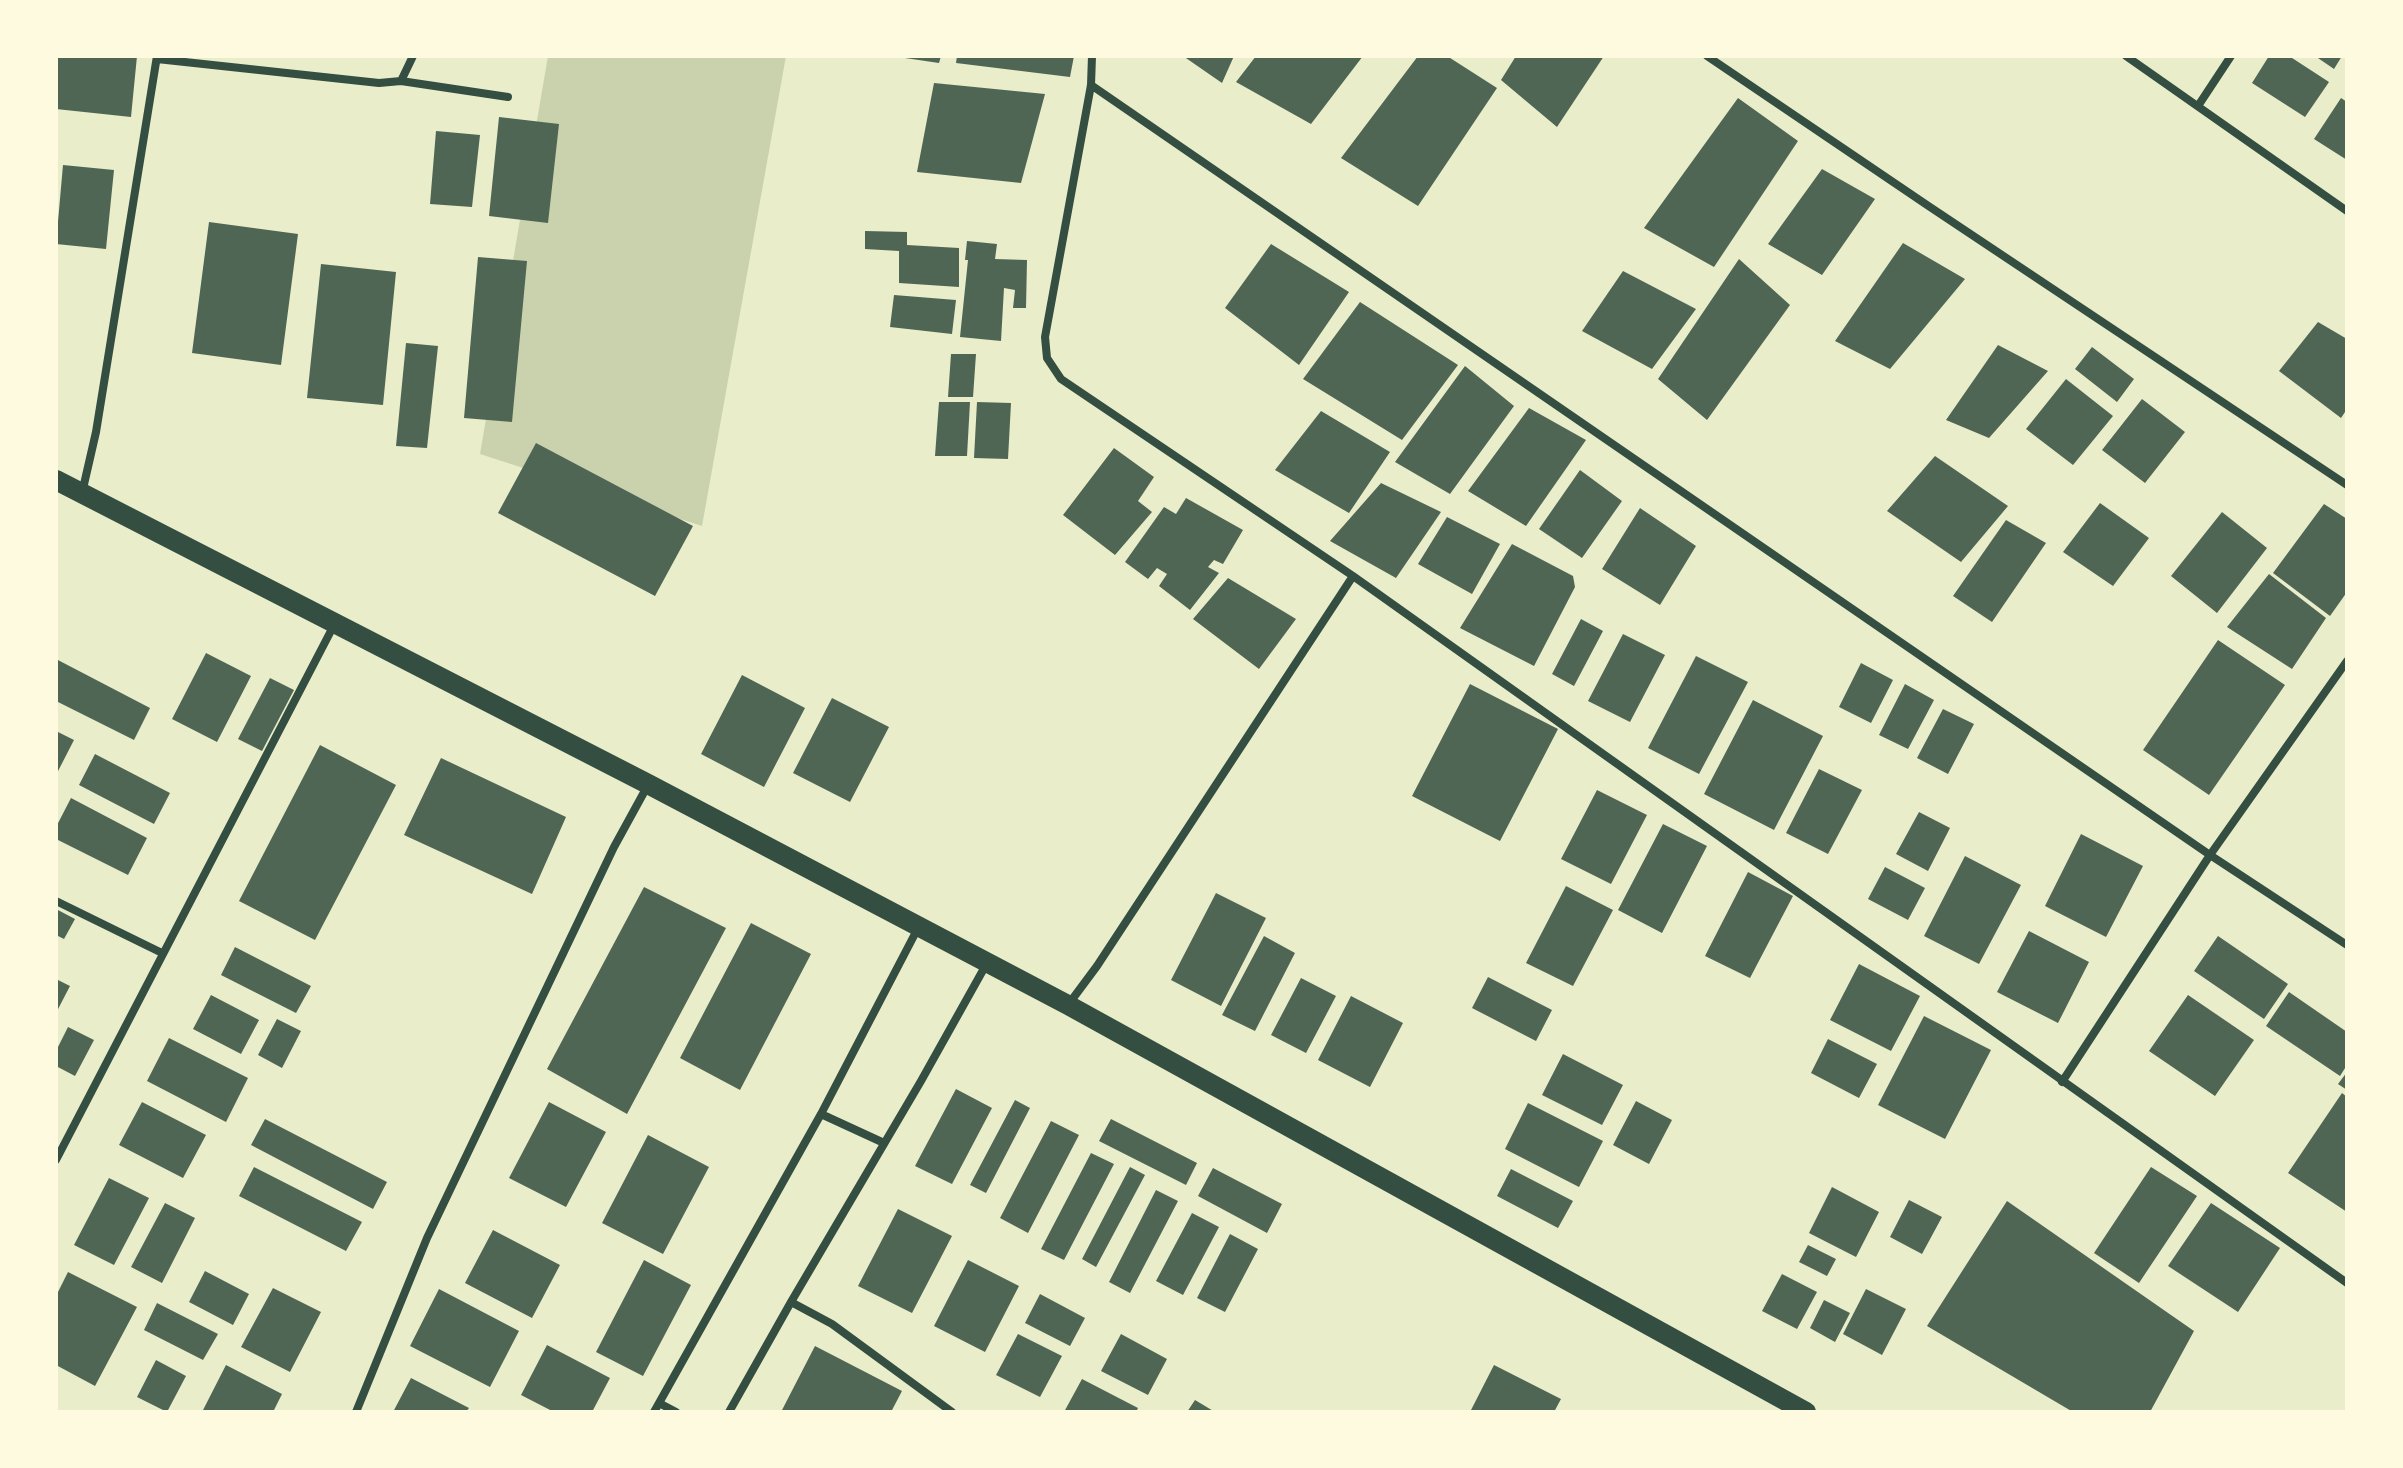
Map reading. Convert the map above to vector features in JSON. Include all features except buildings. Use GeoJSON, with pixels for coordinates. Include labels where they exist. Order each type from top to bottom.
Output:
{"type":"FeatureCollection","features":[{"type":"Feature","properties":{"kind":"main road"},"geometry":{"type":"LineString","coordinates":[[56,480],[648,784],[1068,1005],[1806,1412]]}},
{"type":"Feature","properties":{"kind":"street"},"geometry":{"type":"LineString","coordinates":[[401,81],[413,56]]}},
{"type":"Feature","properties":{"kind":"street"},"geometry":{"type":"LineString","coordinates":[[1092,56],[1091,85],[1045,337],[1047,358],[1061,379],[1353,576],[2347,1283]]}},
{"type":"Feature","properties":{"kind":"street"},"geometry":{"type":"LineString","coordinates":[[1707,56],[2347,485]]}},
{"type":"Feature","properties":{"kind":"street"},"geometry":{"type":"LineString","coordinates":[[2126,56],[2347,211]]}},
{"type":"Feature","properties":{"kind":"street"},"geometry":{"type":"LineString","coordinates":[[2198,106],[2231,56]]}},
{"type":"Feature","properties":{"kind":"street"},"geometry":{"type":"LineString","coordinates":[[82,493],[96,432],[157,58],[379,83],[401,81],[508,97]]}},
{"type":"Feature","properties":{"kind":"street"},"geometry":{"type":"LineString","coordinates":[[1091,85],[2210,855],[2347,945]]}},
{"type":"Feature","properties":{"kind":"street"},"geometry":{"type":"LineString","coordinates":[[1068,1005],[1097,966],[1353,576]]}},
{"type":"Feature","properties":{"kind":"street"},"geometry":{"type":"LineString","coordinates":[[56,1160],[335,623]]}},
{"type":"Feature","properties":{"kind":"street"},"geometry":{"type":"LineString","coordinates":[[2062,1082],[2210,855],[2347,661]]}},
{"type":"Feature","properties":{"kind":"street"},"geometry":{"type":"LineString","coordinates":[[356,1412],[427,1238],[614,847],[648,784]]}},
{"type":"Feature","properties":{"kind":"street"},"geometry":{"type":"LineString","coordinates":[[56,901],[162,953]]}},
{"type":"Feature","properties":{"kind":"street"},"geometry":{"type":"LineString","coordinates":[[654,1412],[821,1114],[919,926]]}},
{"type":"Feature","properties":{"kind":"street"},"geometry":{"type":"LineString","coordinates":[[729,1412],[987,963]]}},
{"type":"Feature","properties":{"kind":"street"},"geometry":{"type":"LineString","coordinates":[[821,1114],[884,1143]]}},
{"type":"Feature","properties":{"kind":"street"},"geometry":{"type":"LineString","coordinates":[[791,1302],[832,1324],[952,1412]]}},
{"type":"Feature","properties":{"kind":"street"},"geometry":{"type":"LineString","coordinates":[[659,1403],[676,1412]]}},
{"type":"Feature","properties":{"kind":"green space"},"geometry":{"type":"Polygon","coordinates":[[[548,56],[786,56],[702,526],[480,454],[548,56]]]}}]}
